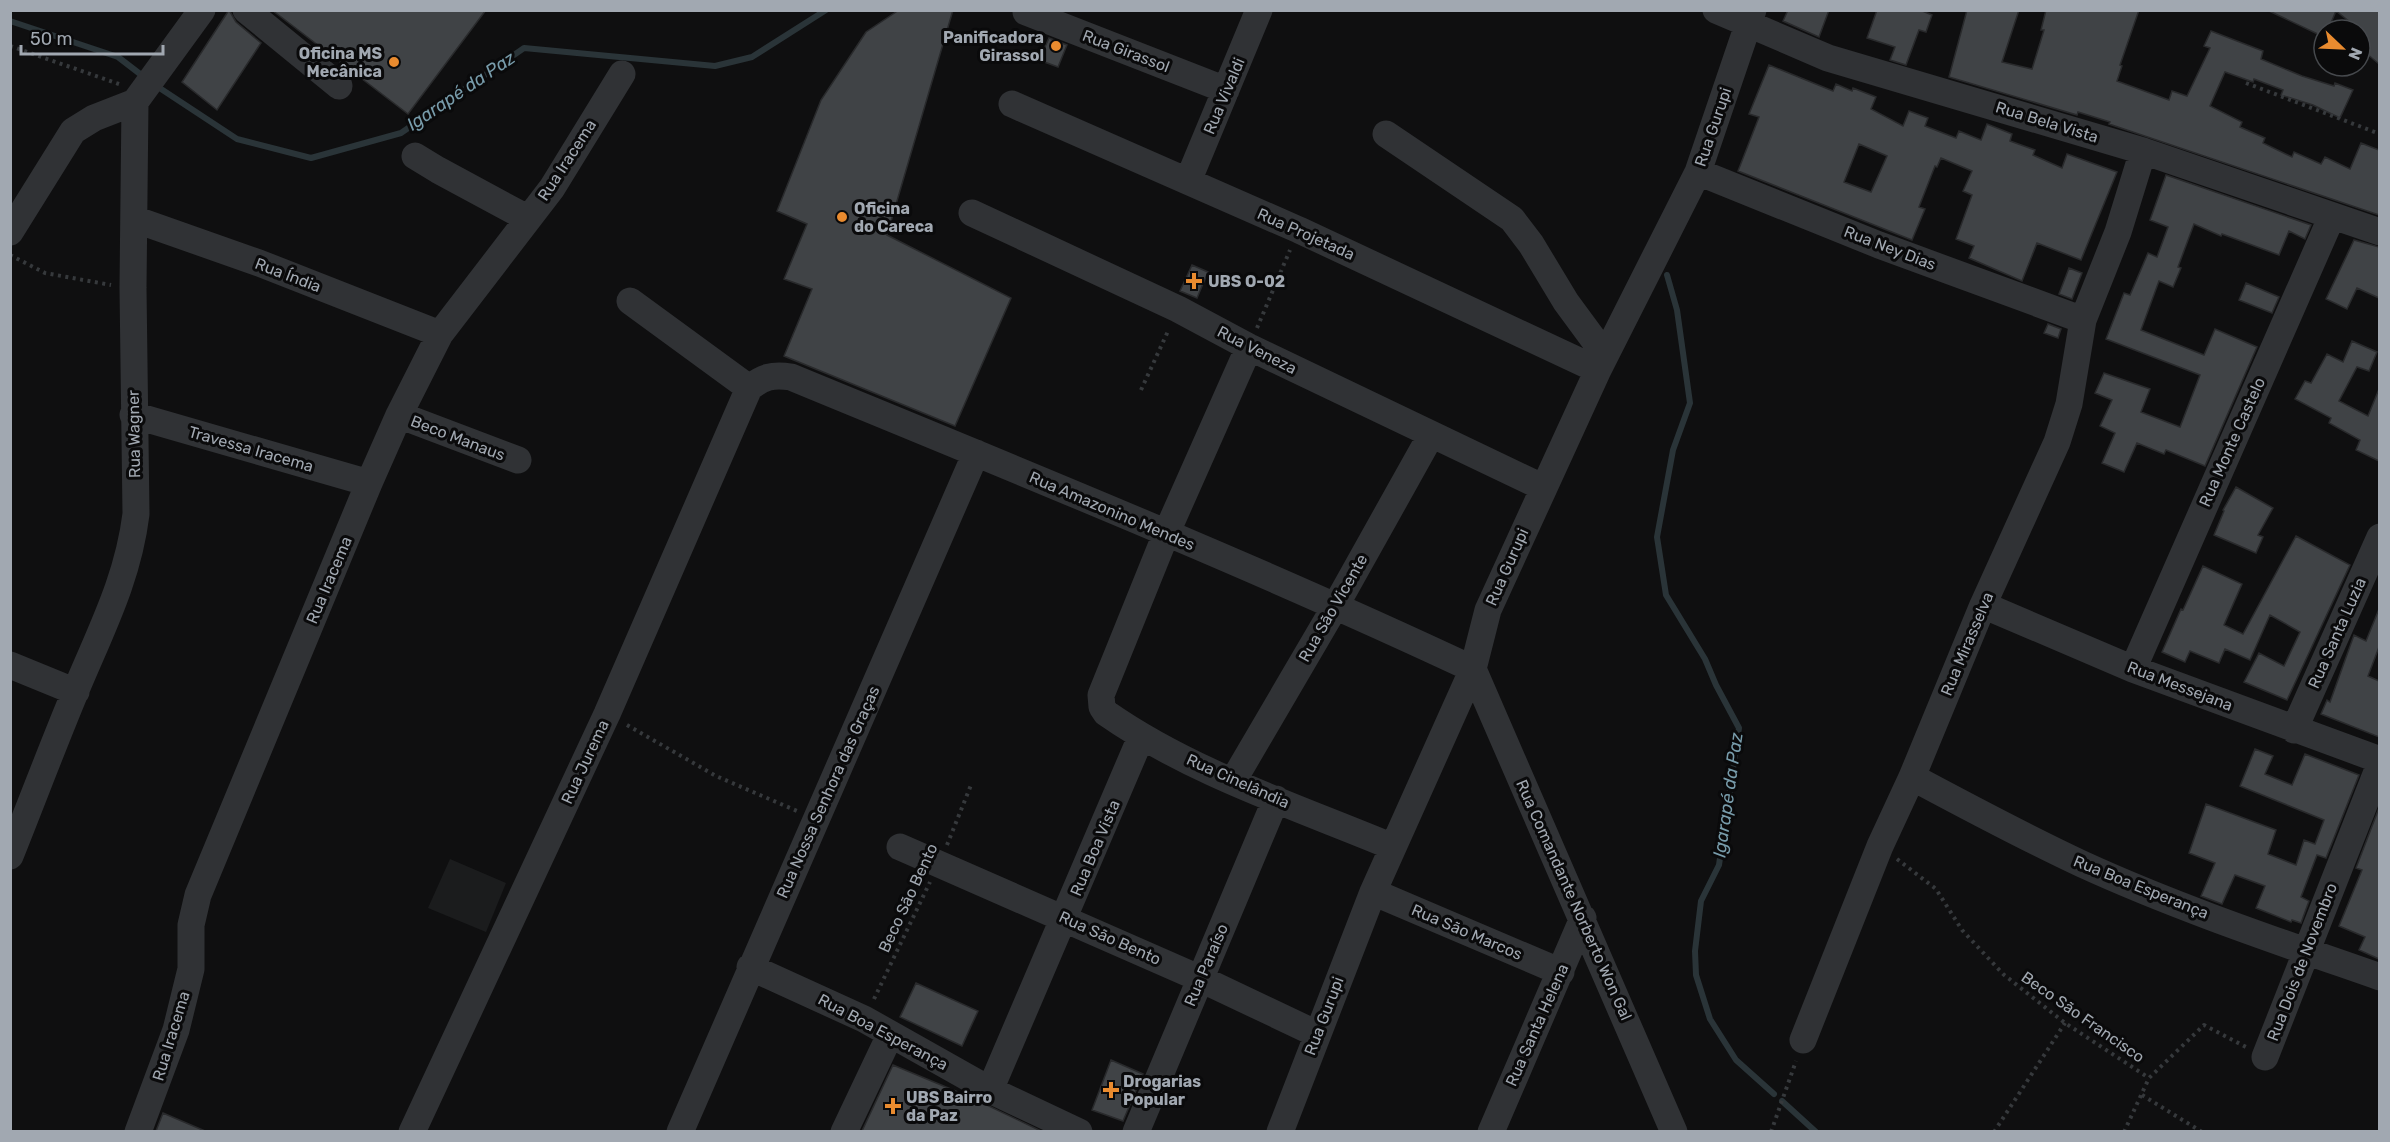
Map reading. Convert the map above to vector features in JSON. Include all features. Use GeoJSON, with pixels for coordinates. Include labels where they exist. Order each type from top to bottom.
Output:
{"type":"FeatureCollection","features":[{"type":"Feature","properties":{"kind":"street"},"geometry":{"type":"LineString","coordinates":[[10,232],[73,131],[94,118],[139,97],[202,10]]}},
{"type":"Feature","properties":{"kind":"street"},"geometry":{"type":"LineString","coordinates":[[246,10],[339,86]]}},
{"type":"Feature","properties":{"kind":"street","name":"Rua Vivaldi"},"geometry":{"type":"LineString","coordinates":[[1188,181],[1259,10]]}},
{"type":"Feature","properties":{"kind":"street","name":"Rua Bela Vista"},"geometry":{"type":"LineString","coordinates":[[1716,10],[1751,18],[1828,58],[2143,151],[2379,232]]}},
{"type":"Feature","properties":{"kind":"street","name":"Rua Girassol"},"geometry":{"type":"LineString","coordinates":[[1026,12],[1226,90]]}},
{"type":"Feature","properties":{"kind":"street","name":"Rua Gurupi"},"geometry":{"type":"LineString","coordinates":[[1280,1131],[1373,892],[1473,669],[1488,610],[1542,487],[1601,362],[1698,172],[1751,18]]}},
{"type":"Feature","properties":{"kind":"street","name":"Rua Iracema"},"geometry":{"type":"LineString","coordinates":[[138,1131],[176,1030],[191,969],[190,925],[198,896],[399,415],[440,334],[552,188],[622,74]]}},
{"type":"Feature","properties":{"kind":"street","name":"Rua Wagner"},"geometry":{"type":"LineString","coordinates":[[10,856],[118,592],[132,549],[136,514],[133,288],[139,97]]}},
{"type":"Feature","properties":{"kind":"street","name":"Rua Projetada"},"geometry":{"type":"LineString","coordinates":[[1012,105],[1601,362]]}},
{"type":"Feature","properties":{"kind":"street"},"geometry":{"type":"LineString","coordinates":[[1386,134],[1512,219],[1532,244],[1601,362]]}},
{"type":"Feature","properties":{"kind":"street","name":"Rua Mirasselva"},"geometry":{"type":"LineString","coordinates":[[1803,1040],[1880,846],[1912,777],[1983,605],[2057,442],[2069,404],[2083,320],[2118,232],[2143,151]]}},
{"type":"Feature","properties":{"kind":"street"},"geometry":{"type":"LineString","coordinates":[[415,156],[438,171],[527,218]]}},
{"type":"Feature","properties":{"kind":"street","name":"Rua Ney Dias"},"geometry":{"type":"LineString","coordinates":[[1698,172],[1879,245],[2083,320]]}},
{"type":"Feature","properties":{"kind":"street","name":"Rua Veneza"},"geometry":{"type":"LineString","coordinates":[[972,213],[1178,309],[1249,347],[1542,487]]}},
{"type":"Feature","properties":{"kind":"street","name":"Rua Monte Castelo"},"geometry":{"type":"LineString","coordinates":[[2133,669],[2332,216]]}},
{"type":"Feature","properties":{"kind":"street","name":"Rua Índia"},"geometry":{"type":"LineString","coordinates":[[134,219],[259,264],[440,334]]}},
{"type":"Feature","properties":{"kind":"street"},"geometry":{"type":"LineString","coordinates":[[630,301],[740,382]]}},
{"type":"Feature","properties":{"kind":"street"},"geometry":{"type":"LineString","coordinates":[[1166,534],[1249,347]]}},
{"type":"Feature","properties":{"kind":"street","name":"Rua Amazonino Mendes"},"geometry":{"type":"LineString","coordinates":[[740,382],[777,375],[791,377],[1336,605],[1473,669]]}},
{"type":"Feature","properties":{"kind":"street","name":"Rua Jurema"},"geometry":{"type":"LineString","coordinates":[[412,1131],[607,714],[740,382]]}},
{"type":"Feature","properties":{"kind":"street","name":"Travessa Iracema"},"geometry":{"type":"LineString","coordinates":[[133,415],[369,483]]}},
{"type":"Feature","properties":{"kind":"street","name":"Beco Manaus"},"geometry":{"type":"LineString","coordinates":[[399,415],[518,460]]}},
{"type":"Feature","properties":{"kind":"street","name":"Rua São Vicente"},"geometry":{"type":"LineString","coordinates":[[1233,781],[1336,605],[1431,435]]}},
{"type":"Feature","properties":{"kind":"street","name":"Rua Nossa Senhora das Graças"},"geometry":{"type":"LineString","coordinates":[[680,1131],[976,453]]}},
{"type":"Feature","properties":{"kind":"street","name":"Rua Cinelândia"},"geometry":{"type":"LineString","coordinates":[[1166,534],[1101,695],[1102,707],[1106,713],[1141,738],[1233,781],[1393,847]]}},
{"type":"Feature","properties":{"kind":"street","name":"Rua Santa Luzia"},"geometry":{"type":"LineString","coordinates":[[2294,730],[2379,537]]}},
{"type":"Feature","properties":{"kind":"street","name":"Rua Messejana"},"geometry":{"type":"LineString","coordinates":[[1983,605],[2133,669],[2379,762]]}},
{"type":"Feature","properties":{"kind":"street"},"geometry":{"type":"LineString","coordinates":[[10,665],[76,692]]}},
{"type":"Feature","properties":{"kind":"street","name":"Rua Comandante Norberto Won Gal"},"geometry":{"type":"LineString","coordinates":[[1473,669],[1674,1131]]}},
{"type":"Feature","properties":{"kind":"street","name":"Rua Boa Vista"},"geometry":{"type":"LineString","coordinates":[[990,1090],[1141,738]]}},
{"type":"Feature","properties":{"kind":"street","name":"Rua Dois de Novembro"},"geometry":{"type":"LineString","coordinates":[[2265,1057],[2379,762]]}},
{"type":"Feature","properties":{"kind":"street","name":"Rua Boa Esperança"},"geometry":{"type":"LineString","coordinates":[[1912,777],[2082,864],[2140,888],[2379,977]]}},
{"type":"Feature","properties":{"kind":"street","name":"Rua Paraíso"},"geometry":{"type":"LineString","coordinates":[[1136,1131],[1276,799]]}},
{"type":"Feature","properties":{"kind":"street","name":"Rua São Bento"},"geometry":{"type":"LineString","coordinates":[[900,846],[1201,979],[1317,1034]]}},
{"type":"Feature","properties":{"kind":"street","name":"Rua São Marcos"},"geometry":{"type":"LineString","coordinates":[[1373,892],[1561,972]]}},
{"type":"Feature","properties":{"kind":"street","name":"Rua Santa Helena"},"geometry":{"type":"LineString","coordinates":[[1491,1131],[1583,918]]}},
{"type":"Feature","properties":{"kind":"street","name":"Rua Boa Esperança"},"geometry":{"type":"LineString","coordinates":[[750,967],[864,1019],[990,1090],[1074,1131]]}},
{"type":"Feature","properties":{"kind":"street"},"geometry":{"type":"LineString","coordinates":[[844,1131],[890,1035]]}},
{"type":"Feature","properties":{"kind":"path"},"geometry":{"type":"LineString","coordinates":[[10,46],[139,97]]}},
{"type":"Feature","properties":{"kind":"path"},"geometry":{"type":"LineString","coordinates":[[2246,84],[2379,135]]}},
{"type":"Feature","properties":{"kind":"path"},"geometry":{"type":"LineString","coordinates":[[1249,347],[1299,230]]}},
{"type":"Feature","properties":{"kind":"path"},"geometry":{"type":"LineString","coordinates":[[10,255],[45,273],[133,288]]}},
{"type":"Feature","properties":{"kind":"path"},"geometry":{"type":"LineString","coordinates":[[1141,390],[1178,309]]}},
{"type":"Feature","properties":{"kind":"path"},"geometry":{"type":"LineString","coordinates":[[607,714],[716,777],[817,819]]}},
{"type":"Feature","properties":{"kind":"path","name":"Beco São Bento"},"geometry":{"type":"LineString","coordinates":[[864,1019],[939,863],[971,785]]}},
{"type":"Feature","properties":{"kind":"path","name":"Beco São Francisco"},"geometry":{"type":"LineString","coordinates":[[1880,846],[1936,890],[1962,930],[2002,974],[2065,1023],[2149,1078]]}},
{"type":"Feature","properties":{"kind":"path"},"geometry":{"type":"LineString","coordinates":[[1994,1131],[2065,1023]]}},
{"type":"Feature","properties":{"kind":"path","name":"Rua Dois de Novembro"},"geometry":{"type":"LineString","coordinates":[[2149,1078],[2204,1025],[2265,1057]]}},
{"type":"Feature","properties":{"kind":"path"},"geometry":{"type":"LineString","coordinates":[[1771,1131],[1803,1040]]}},
{"type":"Feature","properties":{"kind":"path"},"geometry":{"type":"LineString","coordinates":[[2124,1131],[2149,1078]]}},
{"type":"Feature","properties":{"kind":"path"},"geometry":{"type":"LineString","coordinates":[[2142,1095],[2202,1131]]}},
{"type":"Feature","properties":{"kind":"shaded area"},"geometry":{"type":"Polygon","coordinates":[[[450,859],[506,883],[486,932],[428,908],[450,859]]]}},
{"type":"Feature","properties":{"kind":"building"},"geometry":{"type":"Polygon","coordinates":[[[229,10],[236,22],[261,43],[217,110],[182,82],[229,10]]]}},
{"type":"Feature","properties":{"kind":"building","name":"Oficina MS Mecânica"},"geometry":{"type":"Polygon","coordinates":[[[272,10],[486,10],[408,114],[272,10]]]}},
{"type":"Feature","properties":{"kind":"building","name":"Oficina do Careca"},"geometry":{"type":"Polygon","coordinates":[[[899,10],[953,10],[887,235],[1011,298],[955,426],[784,356],[812,289],[784,279],[807,224],[777,211],[821,100],[866,32],[899,10]]]}},
{"type":"Feature","properties":{"kind":"building"},"geometry":{"type":"Polygon","coordinates":[[[1788,10],[1829,10],[1819,37],[1783,21],[1788,10]]]}},
{"type":"Feature","properties":{"kind":"building"},"geometry":{"type":"Polygon","coordinates":[[[1877,10],[1920,10],[1932,15],[1926,32],[1919,30],[1906,65],[1890,60],[1895,47],[1867,38],[1877,10]]]}},
{"type":"Feature","properties":{"kind":"building"},"geometry":{"type":"Polygon","coordinates":[[[1967,10],[2019,10],[2002,62],[2032,69],[2044,30],[2041,30],[2046,10],[2139,10],[2120,65],[2122,66],[2117,81],[2169,100],[2172,91],[2187,96],[2210,48],[2204,46],[2211,31],[2263,51],[2261,59],[2302,76],[2334,86],[2335,83],[2353,90],[2340,118],[2313,105],[2281,95],[2283,90],[2254,79],[2253,82],[2225,72],[2210,106],[2242,122],[2240,127],[2265,138],[2263,143],[2292,157],[2294,152],[2321,164],[2325,157],[2350,169],[2361,143],[2379,150],[2379,215],[2109,124],[2110,122],[2078,112],[2077,115],[1949,77],[1967,10]]]}},
{"type":"Feature","properties":{"kind":"building"},"geometry":{"type":"Polygon","coordinates":[[[2267,10],[2379,10],[2379,64],[2372,58],[2372,18],[2345,18],[2336,11],[2333,18],[2312,18],[2312,31],[2267,10]]]}},
{"type":"Feature","properties":{"kind":"building","name":"Panificadora Girassol"},"geometry":{"type":"Polygon","coordinates":[[[1049,38],[1067,45],[1058,67],[1039,60],[1049,38]]]}},
{"type":"Feature","properties":{"kind":"building"},"geometry":{"type":"Polygon","coordinates":[[[1769,65],[1833,91],[1836,84],[1876,97],[1871,109],[1903,126],[1909,111],[1928,118],[1925,126],[1956,138],[1959,131],[1981,140],[1987,124],[2012,134],[2010,141],[2035,150],[2033,155],[2062,168],[2067,154],[2117,172],[2081,260],[2037,243],[2022,281],[1969,258],[1974,246],[1956,239],[1972,195],[1963,191],[1972,171],[1941,158],[1937,167],[1935,166],[1919,207],[1925,209],[1912,240],[1738,171],[1759,117],[1749,114],[1769,65]],[[1859,144],[1844,182],[1871,192],[1887,156],[1859,144]]]}},
{"type":"Feature","properties":{"kind":"building"},"geometry":{"type":"Polygon","coordinates":[[[2166,175],[2311,225],[2305,239],[2289,231],[2279,255],[2222,234],[2221,236],[2194,224],[2173,287],[2159,281],[2141,330],[2204,355],[2215,329],[2257,347],[2205,466],[2166,450],[2164,454],[2137,443],[2124,472],[2102,463],[2115,433],[2100,426],[2112,400],[2095,393],[2104,373],[2150,389],[2141,412],[2180,427],[2200,375],[2106,339],[2124,293],[2130,295],[2148,253],[2157,257],[2168,227],[2150,220],[2166,175]]]}},
{"type":"Feature","properties":{"kind":"building"},"geometry":{"type":"Polygon","coordinates":[[[2354,240],[2379,247],[2379,298],[2357,288],[2347,309],[2326,299],[2354,240]]]}},
{"type":"Feature","properties":{"kind":"building","name":"UBS O-02"},"geometry":{"type":"Polygon","coordinates":[[[1192,265],[1208,272],[1197,298],[1180,291],[1192,265]]]}},
{"type":"Feature","properties":{"kind":"building"},"geometry":{"type":"Polygon","coordinates":[[[2069,268],[2082,273],[2072,299],[2059,294],[2069,268]]]}},
{"type":"Feature","properties":{"kind":"building"},"geometry":{"type":"Polygon","coordinates":[[[2246,283],[2279,297],[2272,313],[2239,300],[2246,283]]]}},
{"type":"Feature","properties":{"kind":"building"},"geometry":{"type":"Polygon","coordinates":[[[2048,324],[2061,329],[2058,338],[2044,333],[2048,324]]]}},
{"type":"Feature","properties":{"kind":"building"},"geometry":{"type":"Polygon","coordinates":[[[2352,341],[2377,352],[2369,371],[2357,367],[2339,401],[2368,416],[2379,389],[2379,461],[2356,450],[2360,440],[2329,423],[2331,418],[2295,399],[2305,381],[2311,383],[2327,354],[2343,362],[2352,341]]]}},
{"type":"Feature","properties":{"kind":"building"},"geometry":{"type":"Polygon","coordinates":[[[2236,487],[2273,508],[2258,535],[2263,537],[2256,553],[2214,535],[2223,510],[2236,487]]]}},
{"type":"Feature","properties":{"kind":"building"},"geometry":{"type":"Polygon","coordinates":[[[2296,536],[2350,565],[2287,700],[2244,682],[2259,653],[2284,666],[2300,632],[2270,615],[2250,660],[2225,649],[2219,663],[2190,651],[2185,662],[2162,652],[2203,566],[2242,584],[2224,625],[2243,634],[2296,536]]]}},
{"type":"Feature","properties":{"kind":"building"},"geometry":{"type":"Polygon","coordinates":[[[2379,609],[2379,647],[2368,676],[2379,681],[2379,737],[2321,714],[2327,700],[2330,702],[2354,635],[2366,641],[2379,609]]]}},
{"type":"Feature","properties":{"kind":"building"},"geometry":{"type":"Polygon","coordinates":[[[2255,749],[2273,756],[2265,774],[2292,785],[2305,754],[2359,775],[2326,858],[2317,855],[2301,897],[2309,901],[2301,923],[2292,920],[2291,922],[2256,908],[2265,886],[2235,875],[2222,904],[2201,896],[2215,863],[2189,853],[2206,804],[2276,830],[2268,854],[2296,865],[2304,840],[2315,844],[2324,820],[2240,786],[2255,749]]]}},
{"type":"Feature","properties":{"kind":"building"},"geometry":{"type":"Polygon","coordinates":[[[2379,808],[2379,959],[2359,950],[2365,937],[2339,926],[2362,870],[2356,868],[2379,808]]]}},
{"type":"Feature","properties":{"kind":"building"},"geometry":{"type":"Polygon","coordinates":[[[916,983],[978,1011],[962,1046],[900,1017],[916,983]]]}},
{"type":"Feature","properties":{"kind":"building","name":"Drogarias Popular"},"geometry":{"type":"Polygon","coordinates":[[[1111,1060],[1143,1074],[1123,1121],[1092,1110],[1111,1060]]]}},
{"type":"Feature","properties":{"kind":"building"},"geometry":{"type":"Polygon","coordinates":[[[893,1065],[970,1097],[1041,1131],[862,1131],[893,1065]]]}},
{"type":"Feature","properties":{"kind":"building"},"geometry":{"type":"Polygon","coordinates":[[[163,1113],[205,1131],[156,1131],[163,1113]]]}},
{"type":"Feature","properties":{"kind":"waterway","name":"Igarapé da Paz"},"geometry":{"type":"LineString","coordinates":[[155,85],[237,139],[311,158],[401,133],[524,48],[715,66],[752,57],[826,10]]}},
{"type":"Feature","properties":{"kind":"waterway","name":"Igarapé da Paz"},"geometry":{"type":"LineString","coordinates":[[10,21],[118,57],[144,77]]}},
{"type":"Feature","properties":{"kind":"waterway","name":"Igarapé da Paz"},"geometry":{"type":"LineString","coordinates":[[1667,275],[1677,310],[1690,403],[1673,450],[1657,537],[1666,595],[1705,659],[1739,728],[1719,865],[1701,901],[1695,951],[1696,975],[1710,1019],[1736,1060],[1774,1094]]}},
{"type":"Feature","properties":{"kind":"waterway","name":"Igarapé da Paz"},"geometry":{"type":"LineString","coordinates":[[1782,1101],[1816,1132]]}},
{"type":"Feature","properties":{"kind":"place","name":"Panificadora Girassol"},"geometry":{"type":"Point","coordinates":[1056,46]}},
{"type":"Feature","properties":{"kind":"place","name":"Oficina MS Mecânica"},"geometry":{"type":"Point","coordinates":[394,62]}},
{"type":"Feature","properties":{"kind":"place","name":"Oficina do Careca"},"geometry":{"type":"Point","coordinates":[842,217]}},
{"type":"Feature","properties":{"kind":"place","name":"UBS O-02"},"geometry":{"type":"Point","coordinates":[1194,281]}},
{"type":"Feature","properties":{"kind":"place","name":"Drogarias Popular"},"geometry":{"type":"Point","coordinates":[1111,1090]}},
{"type":"Feature","properties":{"kind":"place","name":"UBS Bairro da Paz"},"geometry":{"type":"Point","coordinates":[893,1106]}}]}
